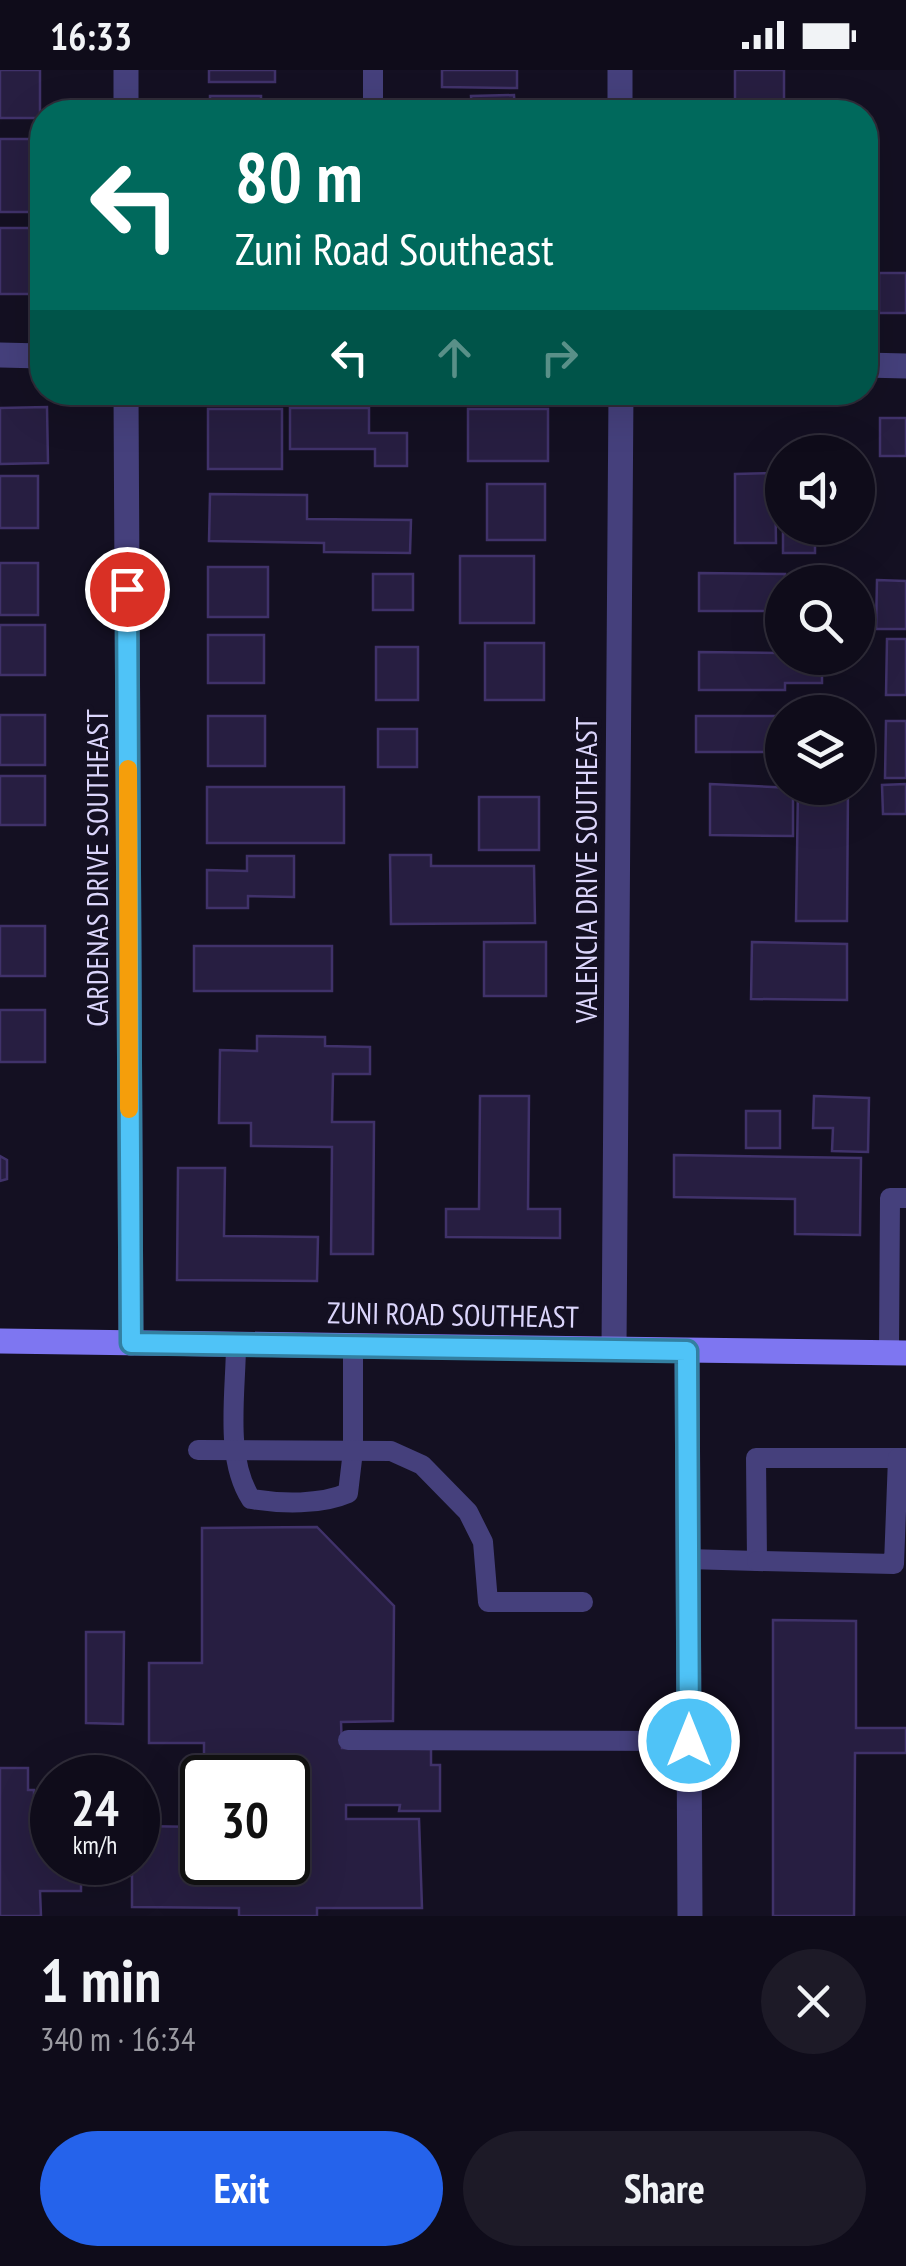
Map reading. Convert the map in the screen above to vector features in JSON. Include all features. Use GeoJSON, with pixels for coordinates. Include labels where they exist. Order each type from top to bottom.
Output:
{"type":"FeatureCollection","features":[{"type":"Feature","properties":{"kind":"street"},"geometry":{"type":"LineString","coordinates":[[126,70],[126,100]]}},
{"type":"Feature","properties":{"kind":"street"},"geometry":{"type":"LineString","coordinates":[[620,70],[620,100]]}},
{"type":"Feature","properties":{"kind":"street"},"geometry":{"type":"LineString","coordinates":[[0,355],[30,356]]}},
{"type":"Feature","properties":{"kind":"street"},"geometry":{"type":"LineString","coordinates":[[878,366],[906,366]]}},
{"type":"Feature","properties":{"kind":"street","name":"CARDENAS DRIVE SOUTHEAST"},"geometry":{"type":"LineString","coordinates":[[126,405],[131,1343]]}},
{"type":"Feature","properties":{"kind":"street","name":"VALENCIA DRIVE SOUTHEAST"},"geometry":{"type":"LineString","coordinates":[[614,1348],[621,405]]}},
{"type":"Feature","properties":{"kind":"street","name":"ZUNI ROAD SOUTHEAST"},"geometry":{"type":"LineString","coordinates":[[0,1341],[897,1353]]}},
{"type":"Feature","properties":{"kind":"street"},"geometry":{"type":"LineString","coordinates":[[687,1351],[690,1916]]}},
{"type":"Feature","properties":{"kind":"lane"},"geometry":{"type":"LineString","coordinates":[[372,100],[373,70]]}},
{"type":"Feature","properties":{"kind":"lane"},"geometry":{"type":"LineString","coordinates":[[897,1353],[890,1198],[906,1198]]}},
{"type":"Feature","properties":{"kind":"lane"},"geometry":{"type":"LineString","coordinates":[[236,1344],[236,1450],[240,1482],[251,1499],[266,1501],[332,1500],[348,1493],[353,1451],[353,1345]]}},
{"type":"Feature","properties":{"kind":"lane"},"geometry":{"type":"LineString","coordinates":[[198,1450],[391,1451],[422,1466],[468,1512],[483,1542],[488,1602],[583,1602]]}},
{"type":"Feature","properties":{"kind":"lane"},"geometry":{"type":"LineString","coordinates":[[688,1559],[757,1561],[894,1564],[902,1458],[756,1458],[757,1561]]}},
{"type":"Feature","properties":{"kind":"lane"},"geometry":{"type":"LineString","coordinates":[[348,1740],[689,1741]]}},
{"type":"Feature","properties":{"kind":"building"},"geometry":{"type":"Polygon","coordinates":[[[0,70],[40,70],[40,100],[30,100],[30,118],[0,118],[0,70]]]}},
{"type":"Feature","properties":{"kind":"building"},"geometry":{"type":"Polygon","coordinates":[[[209,70],[275,70],[275,82],[209,82],[209,70]]]}},
{"type":"Feature","properties":{"kind":"building"},"geometry":{"type":"Polygon","coordinates":[[[442,70],[517,70],[517,88],[442,87],[442,70]]]}},
{"type":"Feature","properties":{"kind":"building"},"geometry":{"type":"Polygon","coordinates":[[[735,70],[784,70],[784,100],[735,100],[735,70]]]}},
{"type":"Feature","properties":{"kind":"building"},"geometry":{"type":"Polygon","coordinates":[[[514,95],[514,100],[471,100],[471,96],[514,95]]]}},
{"type":"Feature","properties":{"kind":"building"},"geometry":{"type":"Polygon","coordinates":[[[210,96],[261,96],[261,100],[210,100],[210,96]]]}},
{"type":"Feature","properties":{"kind":"building"},"geometry":{"type":"Polygon","coordinates":[[[0,139],[30,139],[30,212],[0,212],[0,139]]]}},
{"type":"Feature","properties":{"kind":"building"},"geometry":{"type":"Polygon","coordinates":[[[0,228],[30,228],[30,294],[0,294],[0,228]]]}},
{"type":"Feature","properties":{"kind":"building"},"geometry":{"type":"Polygon","coordinates":[[[879,273],[906,273],[906,313],[879,313],[879,273]]]}},
{"type":"Feature","properties":{"kind":"building"},"geometry":{"type":"Polygon","coordinates":[[[47,407],[48,463],[0,464],[0,408],[47,407]]]}},
{"type":"Feature","properties":{"kind":"building"},"geometry":{"type":"Polygon","coordinates":[[[290,408],[369,408],[369,433],[407,433],[407,466],[375,466],[375,449],[290,449],[290,408]]]}},
{"type":"Feature","properties":{"kind":"building"},"geometry":{"type":"Polygon","coordinates":[[[208,409],[282,409],[282,469],[208,469],[208,409]]]}},
{"type":"Feature","properties":{"kind":"building"},"geometry":{"type":"Polygon","coordinates":[[[468,409],[548,409],[548,461],[468,461],[468,409]]]}},
{"type":"Feature","properties":{"kind":"building"},"geometry":{"type":"Polygon","coordinates":[[[880,418],[906,418],[906,456],[880,456],[880,418]]]}},
{"type":"Feature","properties":{"kind":"building"},"geometry":{"type":"Polygon","coordinates":[[[765,473],[765,543],[735,543],[735,474],[765,473]]]}},
{"type":"Feature","properties":{"kind":"building"},"geometry":{"type":"Polygon","coordinates":[[[0,476],[38,476],[38,528],[0,528],[0,476]]]}},
{"type":"Feature","properties":{"kind":"building"},"geometry":{"type":"Polygon","coordinates":[[[487,484],[545,484],[545,540],[487,540],[487,484]]]}},
{"type":"Feature","properties":{"kind":"building"},"geometry":{"type":"Polygon","coordinates":[[[210,494],[307,495],[307,519],[411,520],[410,553],[324,552],[324,543],[209,541],[210,494]]]}},
{"type":"Feature","properties":{"kind":"building"},"geometry":{"type":"Polygon","coordinates":[[[783,545],[815,545],[815,553],[783,553],[783,545]]]}},
{"type":"Feature","properties":{"kind":"building"},"geometry":{"type":"Polygon","coordinates":[[[460,556],[534,556],[534,623],[460,623],[460,556]]]}},
{"type":"Feature","properties":{"kind":"building"},"geometry":{"type":"Polygon","coordinates":[[[0,563],[38,563],[38,615],[0,615],[0,563]]]}},
{"type":"Feature","properties":{"kind":"building"},"geometry":{"type":"Polygon","coordinates":[[[208,567],[268,567],[268,617],[208,617],[208,567]]]}},
{"type":"Feature","properties":{"kind":"building"},"geometry":{"type":"Polygon","coordinates":[[[699,573],[765,574],[765,611],[699,611],[699,573]]]}},
{"type":"Feature","properties":{"kind":"building"},"geometry":{"type":"Polygon","coordinates":[[[373,574],[413,574],[413,610],[373,610],[373,574]]]}},
{"type":"Feature","properties":{"kind":"building"},"geometry":{"type":"Polygon","coordinates":[[[877,580],[906,581],[906,629],[876,629],[877,580]]]}},
{"type":"Feature","properties":{"kind":"building"},"geometry":{"type":"Polygon","coordinates":[[[0,625],[45,625],[45,675],[0,675],[0,625]]]}},
{"type":"Feature","properties":{"kind":"building"},"geometry":{"type":"Polygon","coordinates":[[[208,635],[264,635],[264,683],[208,683],[208,635]]]}},
{"type":"Feature","properties":{"kind":"building"},"geometry":{"type":"Polygon","coordinates":[[[887,639],[906,639],[906,695],[886,695],[887,639]]]}},
{"type":"Feature","properties":{"kind":"building"},"geometry":{"type":"Polygon","coordinates":[[[485,643],[544,643],[544,700],[485,700],[485,643]]]}},
{"type":"Feature","properties":{"kind":"building"},"geometry":{"type":"Polygon","coordinates":[[[376,647],[418,647],[418,700],[376,700],[376,647]]]}},
{"type":"Feature","properties":{"kind":"building"},"geometry":{"type":"Polygon","coordinates":[[[699,652],[765,653],[765,675],[822,675],[822,683],[785,683],[785,690],[699,690],[699,652]]]}},
{"type":"Feature","properties":{"kind":"building"},"geometry":{"type":"Polygon","coordinates":[[[0,715],[45,715],[45,765],[0,765],[0,715]]]}},
{"type":"Feature","properties":{"kind":"building"},"geometry":{"type":"Polygon","coordinates":[[[208,716],[265,716],[265,766],[208,766],[208,716]]]}},
{"type":"Feature","properties":{"kind":"building"},"geometry":{"type":"Polygon","coordinates":[[[696,716],[765,716],[765,752],[696,752],[696,716]]]}},
{"type":"Feature","properties":{"kind":"building"},"geometry":{"type":"Polygon","coordinates":[[[886,721],[906,721],[906,778],[885,778],[886,721]]]}},
{"type":"Feature","properties":{"kind":"building"},"geometry":{"type":"Polygon","coordinates":[[[378,729],[417,729],[417,767],[378,767],[378,729]]]}},
{"type":"Feature","properties":{"kind":"building"},"geometry":{"type":"Polygon","coordinates":[[[0,776],[45,776],[45,825],[0,825],[0,776]]]}},
{"type":"Feature","properties":{"kind":"building"},"geometry":{"type":"Polygon","coordinates":[[[710,784],[765,787],[765,805],[793,805],[793,836],[710,835],[710,784]]]}},
{"type":"Feature","properties":{"kind":"building"},"geometry":{"type":"Polygon","coordinates":[[[906,784],[906,814],[883,814],[882,785],[906,784]]]}},
{"type":"Feature","properties":{"kind":"building"},"geometry":{"type":"Polygon","coordinates":[[[207,787],[344,787],[344,843],[207,843],[207,787]]]}},
{"type":"Feature","properties":{"kind":"building"},"geometry":{"type":"Polygon","coordinates":[[[479,797],[539,797],[539,850],[479,850],[479,797]]]}},
{"type":"Feature","properties":{"kind":"building"},"geometry":{"type":"Polygon","coordinates":[[[798,805],[848,805],[847,921],[796,921],[798,805]]]}},
{"type":"Feature","properties":{"kind":"building"},"geometry":{"type":"Polygon","coordinates":[[[390,855],[431,855],[431,866],[534,866],[535,923],[391,924],[390,855]]]}},
{"type":"Feature","properties":{"kind":"building"},"geometry":{"type":"Polygon","coordinates":[[[247,856],[294,856],[294,897],[248,896],[248,908],[207,908],[207,870],[247,871],[247,856]]]}},
{"type":"Feature","properties":{"kind":"building"},"geometry":{"type":"Polygon","coordinates":[[[0,926],[45,926],[45,976],[0,976],[0,926]]]}},
{"type":"Feature","properties":{"kind":"building"},"geometry":{"type":"Polygon","coordinates":[[[484,942],[546,942],[546,996],[484,996],[484,942]]]}},
{"type":"Feature","properties":{"kind":"building"},"geometry":{"type":"Polygon","coordinates":[[[752,942],[847,944],[847,1000],[751,999],[752,942]]]}},
{"type":"Feature","properties":{"kind":"building"},"geometry":{"type":"Polygon","coordinates":[[[194,946],[332,946],[332,991],[194,991],[194,946]]]}},
{"type":"Feature","properties":{"kind":"building"},"geometry":{"type":"Polygon","coordinates":[[[0,1010],[45,1010],[45,1062],[0,1062],[0,1010]]]}},
{"type":"Feature","properties":{"kind":"building"},"geometry":{"type":"Polygon","coordinates":[[[257,1036],[325,1037],[325,1046],[370,1047],[370,1074],[333,1074],[332,1122],[374,1122],[373,1254],[331,1254],[332,1147],[251,1146],[251,1123],[219,1123],[220,1050],[257,1051],[257,1036]]]}},
{"type":"Feature","properties":{"kind":"building"},"geometry":{"type":"Polygon","coordinates":[[[480,1096],[529,1096],[528,1209],[560,1209],[560,1238],[446,1237],[446,1209],[479,1209],[480,1096]]]}},
{"type":"Feature","properties":{"kind":"building"},"geometry":{"type":"Polygon","coordinates":[[[814,1096],[869,1098],[868,1152],[832,1151],[833,1128],[813,1128],[814,1096]]]}},
{"type":"Feature","properties":{"kind":"building"},"geometry":{"type":"Polygon","coordinates":[[[746,1111],[780,1111],[780,1148],[746,1148],[746,1111]]]}},
{"type":"Feature","properties":{"kind":"building"},"geometry":{"type":"Polygon","coordinates":[[[674,1155],[861,1158],[860,1235],[795,1234],[795,1199],[674,1197],[674,1155]]]}},
{"type":"Feature","properties":{"kind":"building"},"geometry":{"type":"Polygon","coordinates":[[[0,1156],[7,1160],[7,1179],[0,1181],[0,1156]]]}},
{"type":"Feature","properties":{"kind":"building"},"geometry":{"type":"Polygon","coordinates":[[[178,1168],[225,1168],[224,1236],[318,1237],[317,1281],[177,1280],[178,1168]]]}},
{"type":"Feature","properties":{"kind":"building"},"geometry":{"type":"Polygon","coordinates":[[[317,1527],[394,1606],[393,1721],[341,1722],[342,1748],[431,1749],[431,1765],[440,1765],[440,1811],[399,1811],[400,1805],[346,1805],[346,1819],[419,1819],[422,1908],[317,1908],[317,1916],[239,1916],[239,1908],[132,1907],[132,1885],[160,1885],[160,1826],[180,1827],[180,1885],[310,1885],[310,1755],[204,1755],[204,1743],[149,1743],[149,1663],[202,1663],[202,1528],[317,1527]]]}},
{"type":"Feature","properties":{"kind":"building"},"geometry":{"type":"Polygon","coordinates":[[[773,1620],[856,1621],[856,1728],[906,1728],[906,1753],[855,1753],[854,1916],[773,1916],[773,1620]]]}},
{"type":"Feature","properties":{"kind":"building"},"geometry":{"type":"Polygon","coordinates":[[[86,1632],[124,1632],[123,1724],[86,1723],[86,1632]]]}},
{"type":"Feature","properties":{"kind":"building"},"geometry":{"type":"Polygon","coordinates":[[[0,1768],[28,1768],[30,1885],[81,1885],[81,1891],[40,1891],[41,1916],[0,1916],[0,1768]]]}},
{"type":"Feature","properties":{"kind":"slow traffic"},"geometry":{"type":"LineString","coordinates":[[128,769],[129,1109]]}},
{"type":"Feature","properties":{"kind":"route"},"geometry":{"type":"LineString","coordinates":[[127,589],[131,1343],[687,1351],[689,1741]]}}]}
